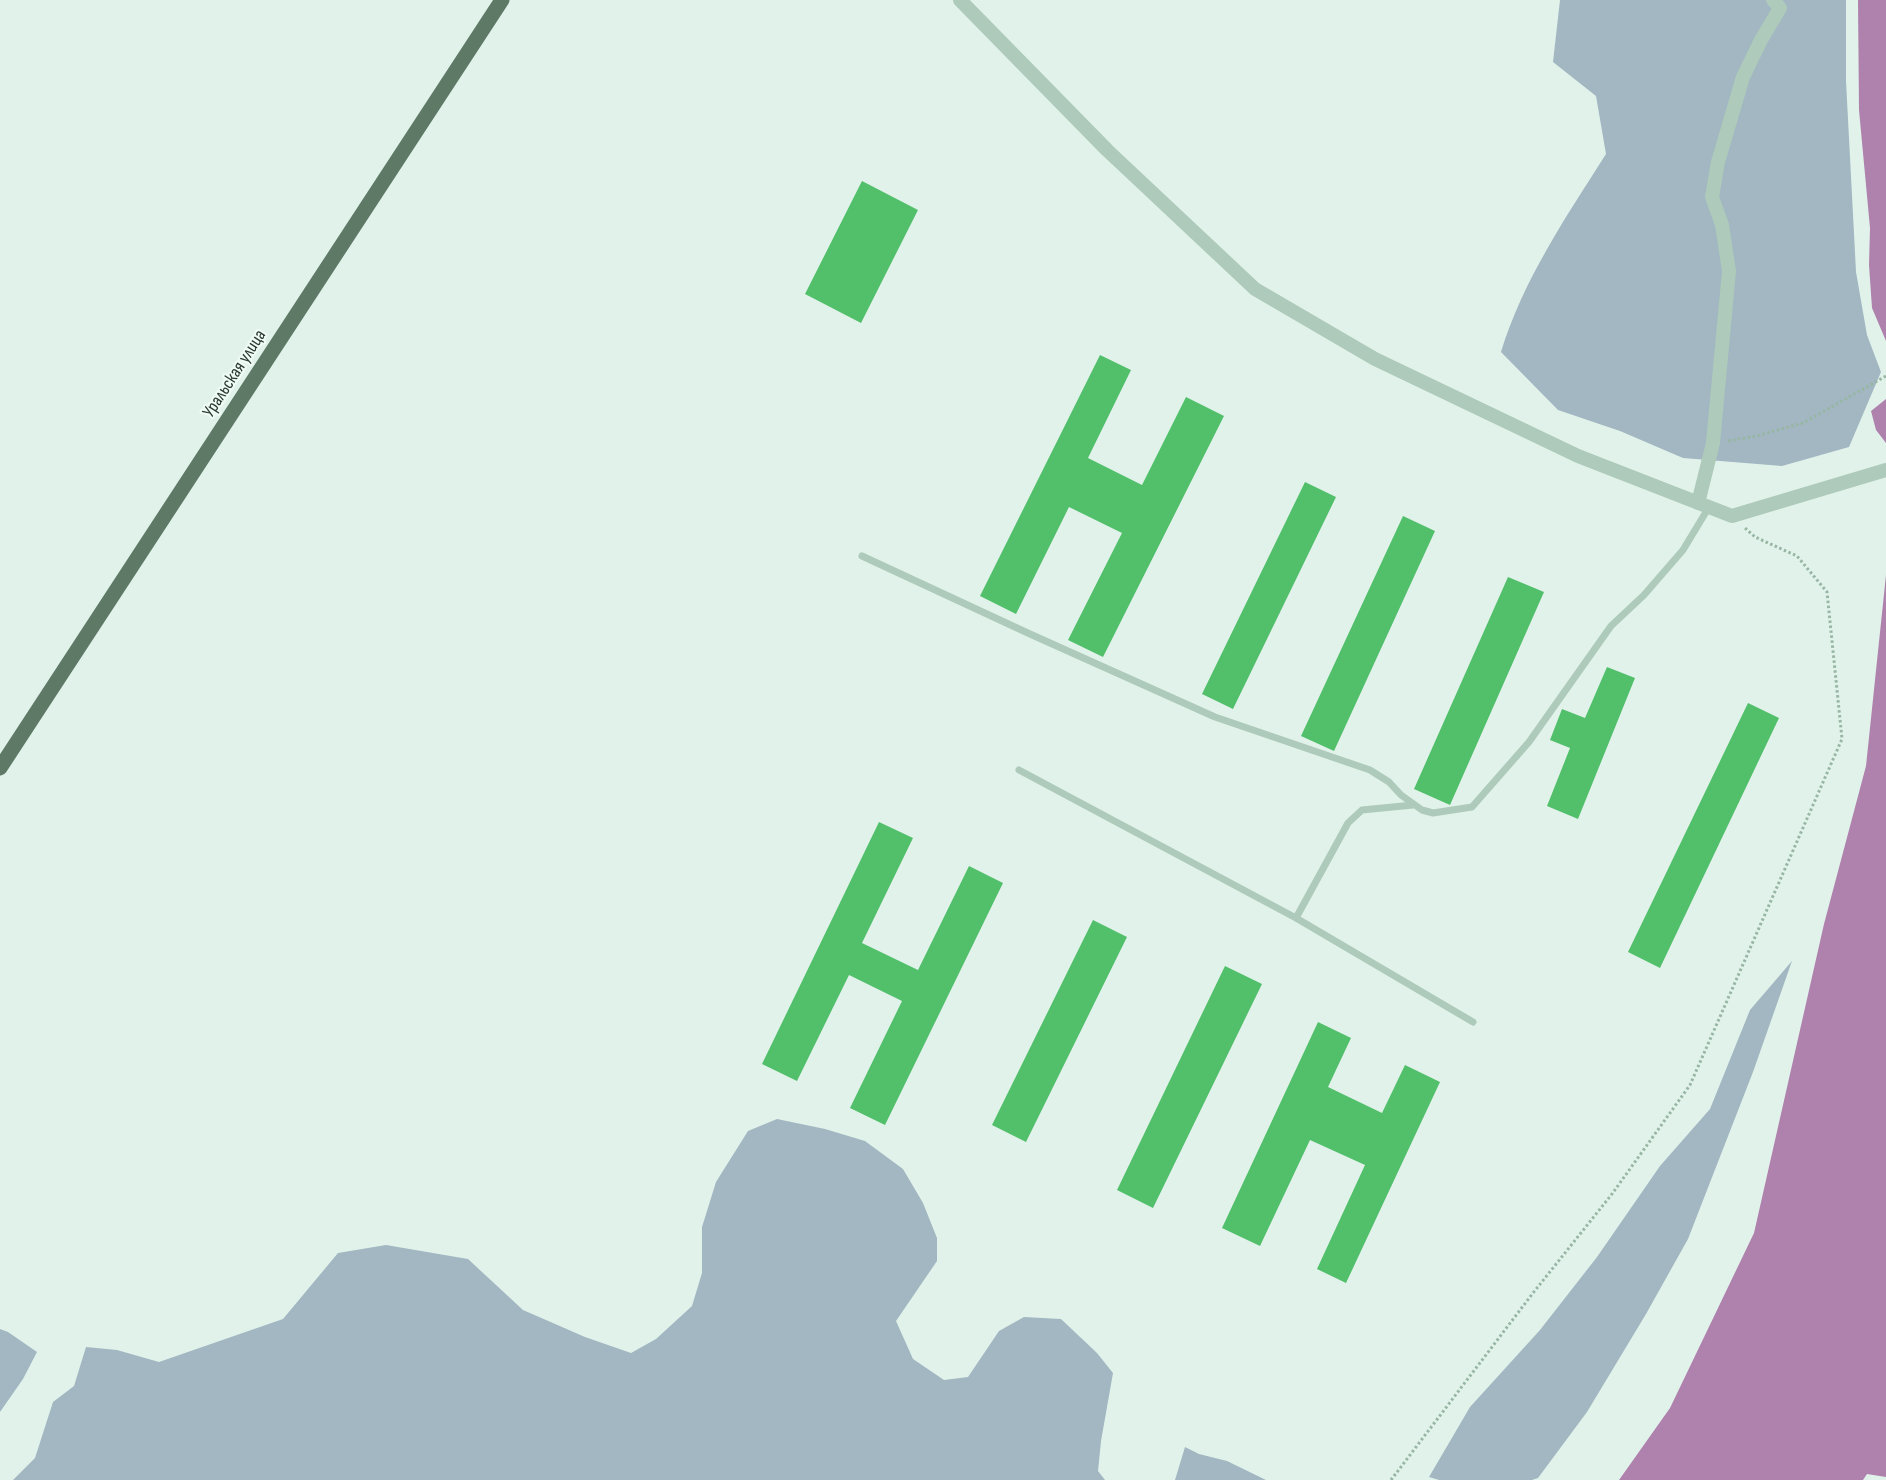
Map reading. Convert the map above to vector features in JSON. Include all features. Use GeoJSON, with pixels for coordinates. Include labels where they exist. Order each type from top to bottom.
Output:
{"type":"FeatureCollection","features":[{"type":"Feature","properties":{"kind":"main road","name":"Уральская улица"},"geometry":{"type":"LineString","coordinates":[[0,768],[502,0]]}},
{"type":"Feature","properties":{"kind":"street"},"geometry":{"type":"LineString","coordinates":[[960,0],[1107,150],[1255,290],[1374,359],[1578,456],[1732,516],[1886,470]]}},
{"type":"Feature","properties":{"kind":"street"},"geometry":{"type":"LineString","coordinates":[[1703,505],[1713,443],[1729,271],[1722,225],[1712,197],[1718,162],[1743,77],[1761,40],[1780,8],[1773,0]]}},
{"type":"Feature","properties":{"kind":"lane"},"geometry":{"type":"LineString","coordinates":[[862,556],[1215,717],[1370,770],[1389,782],[1413,805],[1433,813],[1472,807],[1529,742],[1611,626],[1644,595],[1683,550],[1703,505]]}},
{"type":"Feature","properties":{"kind":"lane"},"geometry":{"type":"LineString","coordinates":[[1019,770],[1296,918],[1472,1022]]}},
{"type":"Feature","properties":{"kind":"lane"},"geometry":{"type":"LineString","coordinates":[[1296,918],[1348,823],[1362,810],[1413,805]]}},
{"type":"Feature","properties":{"kind":"path"},"geometry":{"type":"LineString","coordinates":[[1713,443],[1756,436],[1803,423],[1886,376]]}},
{"type":"Feature","properties":{"kind":"path"},"geometry":{"type":"LineString","coordinates":[[1392,1480],[1528,1300],[1612,1194],[1690,1085],[1842,739],[1827,592],[1798,556],[1755,537],[1732,516]]}},
{"type":"Feature","properties":{"kind":"shaded area"},"geometry":{"type":"Polygon","coordinates":[[[1560,0],[1846,0],[1846,81],[1856,272],[1867,335],[1881,372],[1849,447],[1782,466],[1683,458],[1620,431],[1558,410],[1501,352],[1510,325],[1533,274],[1561,225],[1606,154],[1596,96],[1553,62],[1560,0]]]}},
{"type":"Feature","properties":{"kind":"shaded area"},"geometry":{"type":"Polygon","coordinates":[[[1858,0],[1886,0],[1886,341],[1872,308],[1869,265],[1870,228],[1859,110],[1858,0]]]}},
{"type":"Feature","properties":{"kind":"shaded area"},"geometry":{"type":"Polygon","coordinates":[[[1886,399],[1886,443],[1876,430],[1871,411],[1886,399]]]}},
{"type":"Feature","properties":{"kind":"shaded area"},"geometry":{"type":"Polygon","coordinates":[[[1886,575],[1886,1477],[1867,1474],[1863,1480],[1619,1480],[1670,1408],[1754,1233],[1824,924],[1866,766],[1886,575]]]}},
{"type":"Feature","properties":{"kind":"shaded area"},"geometry":{"type":"Polygon","coordinates":[[[1792,961],[1753,1072],[1688,1239],[1646,1314],[1587,1412],[1538,1478],[1532,1480],[1439,1480],[1429,1477],[1470,1407],[1540,1330],[1597,1257],[1660,1166],[1710,1109],[1750,1010],[1792,961]]]}},
{"type":"Feature","properties":{"kind":"shaded area"},"geometry":{"type":"Polygon","coordinates":[[[777,1119],[825,1129],[865,1141],[903,1169],[923,1203],[937,1238],[937,1261],[896,1321],[913,1359],[944,1380],[968,1377],[999,1331],[1024,1317],[1061,1319],[1097,1353],[1113,1373],[1101,1441],[1098,1471],[1105,1480],[13,1480],[35,1458],[53,1402],[74,1386],[86,1347],[117,1350],[159,1362],[283,1319],[338,1253],[386,1245],[468,1259],[523,1310],[585,1337],[631,1353],[656,1339],[692,1306],[702,1273],[702,1227],[716,1182],[748,1131],[777,1119]]]}},
{"type":"Feature","properties":{"kind":"shaded area"},"geometry":{"type":"Polygon","coordinates":[[[0,1329],[8,1332],[37,1352],[23,1379],[0,1412],[0,1329]]]}},
{"type":"Feature","properties":{"kind":"shaded area"},"geometry":{"type":"Polygon","coordinates":[[[1185,1447],[1199,1454],[1227,1461],[1266,1480],[1175,1480],[1185,1447]]]}},
{"type":"Feature","properties":{"kind":"building"},"geometry":{"type":"Polygon","coordinates":[[[862,181],[918,210],[861,323],[805,294],[862,181]]]}},
{"type":"Feature","properties":{"kind":"building"},"geometry":{"type":"Polygon","coordinates":[[[1100,355],[1131,370],[1088,458],[1142,485],[1186,397],[1224,416],[1103,657],[1068,640],[1122,533],[1069,507],[1016,614],[980,596],[1100,355]]]}},
{"type":"Feature","properties":{"kind":"building"},"geometry":{"type":"Polygon","coordinates":[[[1305,482],[1336,497],[1233,709],[1202,694],[1305,482]]]}},
{"type":"Feature","properties":{"kind":"building"},"geometry":{"type":"Polygon","coordinates":[[[1403,516],[1435,531],[1334,751],[1301,736],[1403,516]]]}},
{"type":"Feature","properties":{"kind":"building"},"geometry":{"type":"Polygon","coordinates":[[[1508,577],[1544,592],[1450,805],[1414,789],[1508,577]]]}},
{"type":"Feature","properties":{"kind":"building"},"geometry":{"type":"Polygon","coordinates":[[[1607,667],[1635,678],[1578,819],[1547,806],[1570,748],[1550,740],[1562,709],[1585,718],[1607,667]]]}},
{"type":"Feature","properties":{"kind":"building"},"geometry":{"type":"Polygon","coordinates":[[[1748,703],[1779,718],[1660,968],[1628,952],[1748,703]]]}},
{"type":"Feature","properties":{"kind":"building"},"geometry":{"type":"Polygon","coordinates":[[[879,822],[913,838],[862,943],[918,970],[969,866],[1003,883],[885,1125],[850,1108],[902,1001],[849,975],[797,1081],[762,1064],[879,822]]]}},
{"type":"Feature","properties":{"kind":"building"},"geometry":{"type":"Polygon","coordinates":[[[1093,920],[1127,937],[1026,1142],[992,1125],[1093,920]]]}},
{"type":"Feature","properties":{"kind":"building"},"geometry":{"type":"Polygon","coordinates":[[[1225,966],[1262,984],[1153,1208],[1117,1190],[1225,966]]]}},
{"type":"Feature","properties":{"kind":"building"},"geometry":{"type":"Polygon","coordinates":[[[1318,1022],[1351,1038],[1328,1087],[1382,1113],[1405,1065],[1440,1082],[1346,1283],[1317,1269],[1365,1165],[1310,1140],[1260,1246],[1222,1228],[1318,1022]]]}}]}
